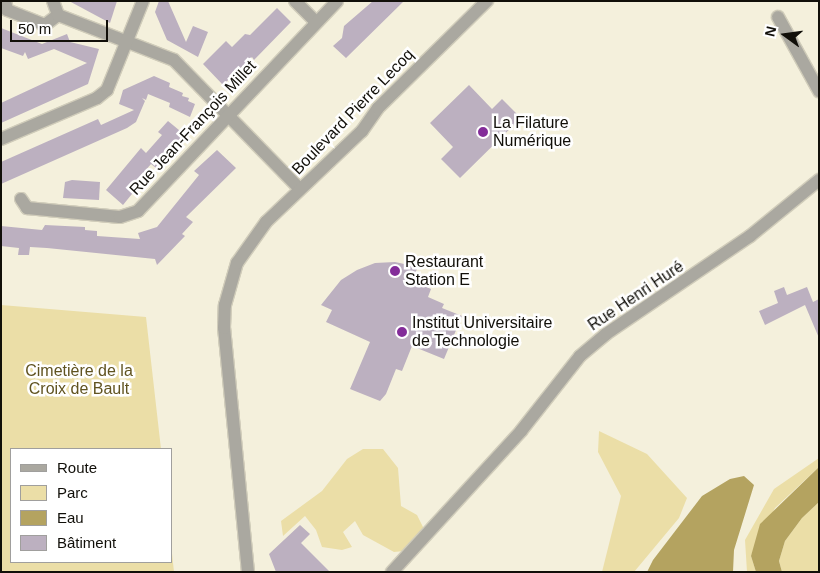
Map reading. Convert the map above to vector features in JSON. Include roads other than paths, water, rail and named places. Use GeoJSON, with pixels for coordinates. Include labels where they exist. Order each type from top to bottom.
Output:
{"type":"FeatureCollection","features":[{"type":"Feature","properties":{"kind":"street"},"geometry":{"type":"LineString","coordinates":[[5,1],[7,10],[45,25],[58,15]]}},
{"type":"Feature","properties":{"kind":"street"},"geometry":{"type":"LineString","coordinates":[[53,1],[58,15],[174,60],[300,189]]}},
{"type":"Feature","properties":{"kind":"street"},"geometry":{"type":"LineString","coordinates":[[1,139],[97,98],[107,90],[143,1]]}},
{"type":"Feature","properties":{"kind":"street"},"geometry":{"type":"LineString","coordinates":[[295,1],[316,22]]}},
{"type":"Feature","properties":{"kind":"street","name":"Rue Jean-François Millet"},"geometry":{"type":"LineString","coordinates":[[21,199],[27,208],[36,209],[120,217],[138,211],[154,197],[227,114],[338,1]]}},
{"type":"Feature","properties":{"kind":"street","name":"Boulevard Pierre Lecoq"},"geometry":{"type":"LineString","coordinates":[[248,572],[247,538],[225,352],[225,305],[230,281],[249,244],[300,189],[362,130],[378,108],[487,1]]}},
{"type":"Feature","properties":{"kind":"street"},"geometry":{"type":"LineString","coordinates":[[778,17],[819,91]]}},
{"type":"Feature","properties":{"kind":"street","name":"Rue Henri Huré"},"geometry":{"type":"LineString","coordinates":[[392,572],[522,431],[580,356],[606,334],[750,236],[819,180]]}},
{"type":"Feature","properties":{"kind":"water"},"geometry":{"type":"Polygon","coordinates":[[[819,467],[819,502],[802,518],[785,541],[779,561],[782,572],[756,572],[751,556],[760,524],[819,467]]]}},
{"type":"Feature","properties":{"kind":"water"},"geometry":{"type":"Polygon","coordinates":[[[744,476],[754,485],[734,550],[733,572],[647,572],[653,560],[702,496],[730,479],[744,476]]]}},
{"type":"Feature","properties":{"kind":"place","name":"La Filature Numérique"},"geometry":{"type":"Point","coordinates":[483,132]}},
{"type":"Feature","properties":{"kind":"place","name":"Restaurant Station E"},"geometry":{"type":"Point","coordinates":[395,271]}},
{"type":"Feature","properties":{"kind":"place","name":"Institut Universitaire de Technologie"},"geometry":{"type":"Point","coordinates":[402,332]}},
{"type":"Feature","properties":{"kind":"park label","name":"Cimetière de la Croix de Bault"},"geometry":{"type":"Point","coordinates":[79,380]}}]}
